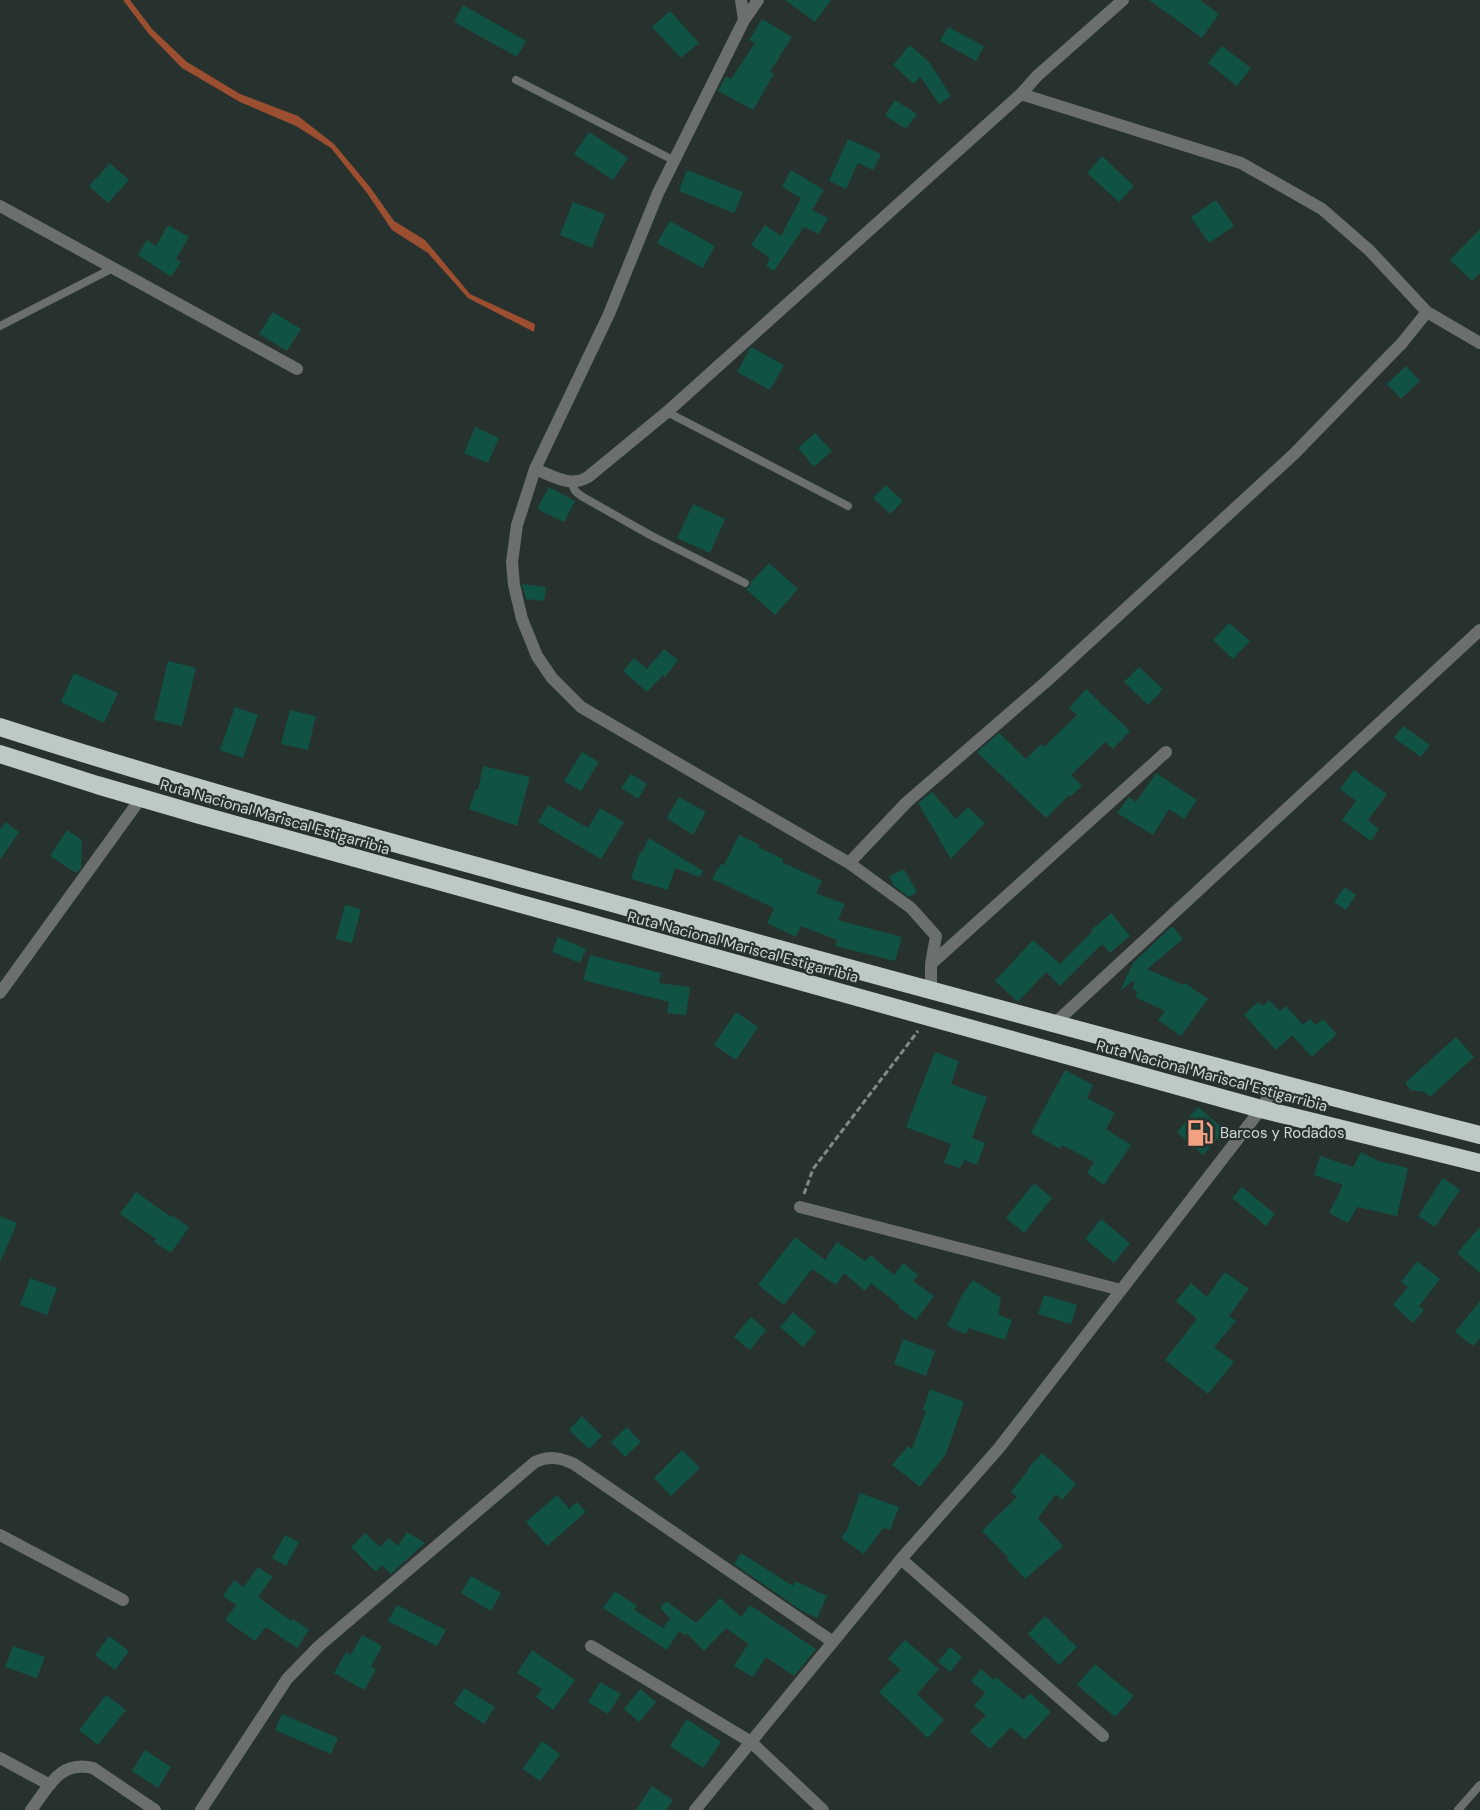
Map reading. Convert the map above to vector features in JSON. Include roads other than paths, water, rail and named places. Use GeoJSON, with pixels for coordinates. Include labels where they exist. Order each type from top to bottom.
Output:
{"type":"FeatureCollection","features":[{"type":"Feature","properties":{"kind":"highway","name":"Ruta Nacional Mariscal Estigarribia"},"geometry":{"type":"LineString","coordinates":[[0,728],[219,794],[931,991],[1480,1135]]}},
{"type":"Feature","properties":{"kind":"highway","name":"Ruta Nacional Mariscal Estigarribia"},"geometry":{"type":"LineString","coordinates":[[0,754],[141,798],[326,851],[1261,1109],[1480,1162]]}},
{"type":"Feature","properties":{"kind":"street"},"geometry":{"type":"LineString","coordinates":[[741,0],[744,20]]}},
{"type":"Feature","properties":{"kind":"street"},"geometry":{"type":"LineString","coordinates":[[758,0],[744,20],[658,193],[609,314],[535,468],[517,525],[512,562],[514,585],[522,619],[537,656],[552,678],[581,707],[849,864],[910,908],[936,936],[931,964],[931,991]]}},
{"type":"Feature","properties":{"kind":"street"},"geometry":{"type":"LineString","coordinates":[[535,468],[565,481],[582,481],[588,477],[667,412],[1022,94],[1037,76],[1124,0]]}},
{"type":"Feature","properties":{"kind":"street"},"geometry":{"type":"LineString","coordinates":[[1022,94],[1241,163],[1322,209],[1369,250],[1427,312],[1480,343]]}},
{"type":"Feature","properties":{"kind":"street"},"geometry":{"type":"LineString","coordinates":[[0,206],[297,369]]}},
{"type":"Feature","properties":{"kind":"street"},"geometry":{"type":"LineString","coordinates":[[849,864],[907,802],[1048,680],[1294,454],[1402,344],[1427,312]]}},
{"type":"Feature","properties":{"kind":"street"},"geometry":{"type":"LineString","coordinates":[[1055,1023],[1480,630]]}},
{"type":"Feature","properties":{"kind":"street"},"geometry":{"type":"LineString","coordinates":[[931,964],[1166,752]]}},
{"type":"Feature","properties":{"kind":"street"},"geometry":{"type":"LineString","coordinates":[[0,993],[141,798]]}},
{"type":"Feature","properties":{"kind":"street"},"geometry":{"type":"LineString","coordinates":[[695,1810],[901,1559],[999,1448],[1261,1109],[1277,1083]]}},
{"type":"Feature","properties":{"kind":"street"},"geometry":{"type":"LineString","coordinates":[[800,1207],[1121,1290]]}},
{"type":"Feature","properties":{"kind":"street"},"geometry":{"type":"LineString","coordinates":[[201,1810],[287,1679],[319,1646],[535,1462],[547,1457],[562,1458],[574,1464],[833,1642]]}},
{"type":"Feature","properties":{"kind":"street"},"geometry":{"type":"LineString","coordinates":[[0,1535],[123,1600]]}},
{"type":"Feature","properties":{"kind":"street"},"geometry":{"type":"LineString","coordinates":[[901,1559],[1103,1737]]}},
{"type":"Feature","properties":{"kind":"street"},"geometry":{"type":"LineString","coordinates":[[591,1646],[751,1742],[823,1810]]}},
{"type":"Feature","properties":{"kind":"street"},"geometry":{"type":"LineString","coordinates":[[0,1758],[50,1785]]}},
{"type":"Feature","properties":{"kind":"street"},"geometry":{"type":"LineString","coordinates":[[31,1810],[58,1774],[81,1766],[93,1768],[155,1810]]}},
{"type":"Feature","properties":{"kind":"lane"},"geometry":{"type":"LineString","coordinates":[[516,80],[675,161]]}},
{"type":"Feature","properties":{"kind":"lane"},"geometry":{"type":"LineString","coordinates":[[0,326],[113,268]]}},
{"type":"Feature","properties":{"kind":"lane"},"geometry":{"type":"LineString","coordinates":[[667,412],[848,506]]}},
{"type":"Feature","properties":{"kind":"lane"},"geometry":{"type":"LineString","coordinates":[[573,482],[573,488],[583,497],[650,535],[745,583]]}},
{"type":"Feature","properties":{"kind":"lane"},"geometry":{"type":"LineString","coordinates":[[1458,1810],[1480,1785]]}},
{"type":"Feature","properties":{"kind":"place","name":"Barcos y Rodados"},"geometry":{"type":"Point","coordinates":[1200,1133]}}]}
